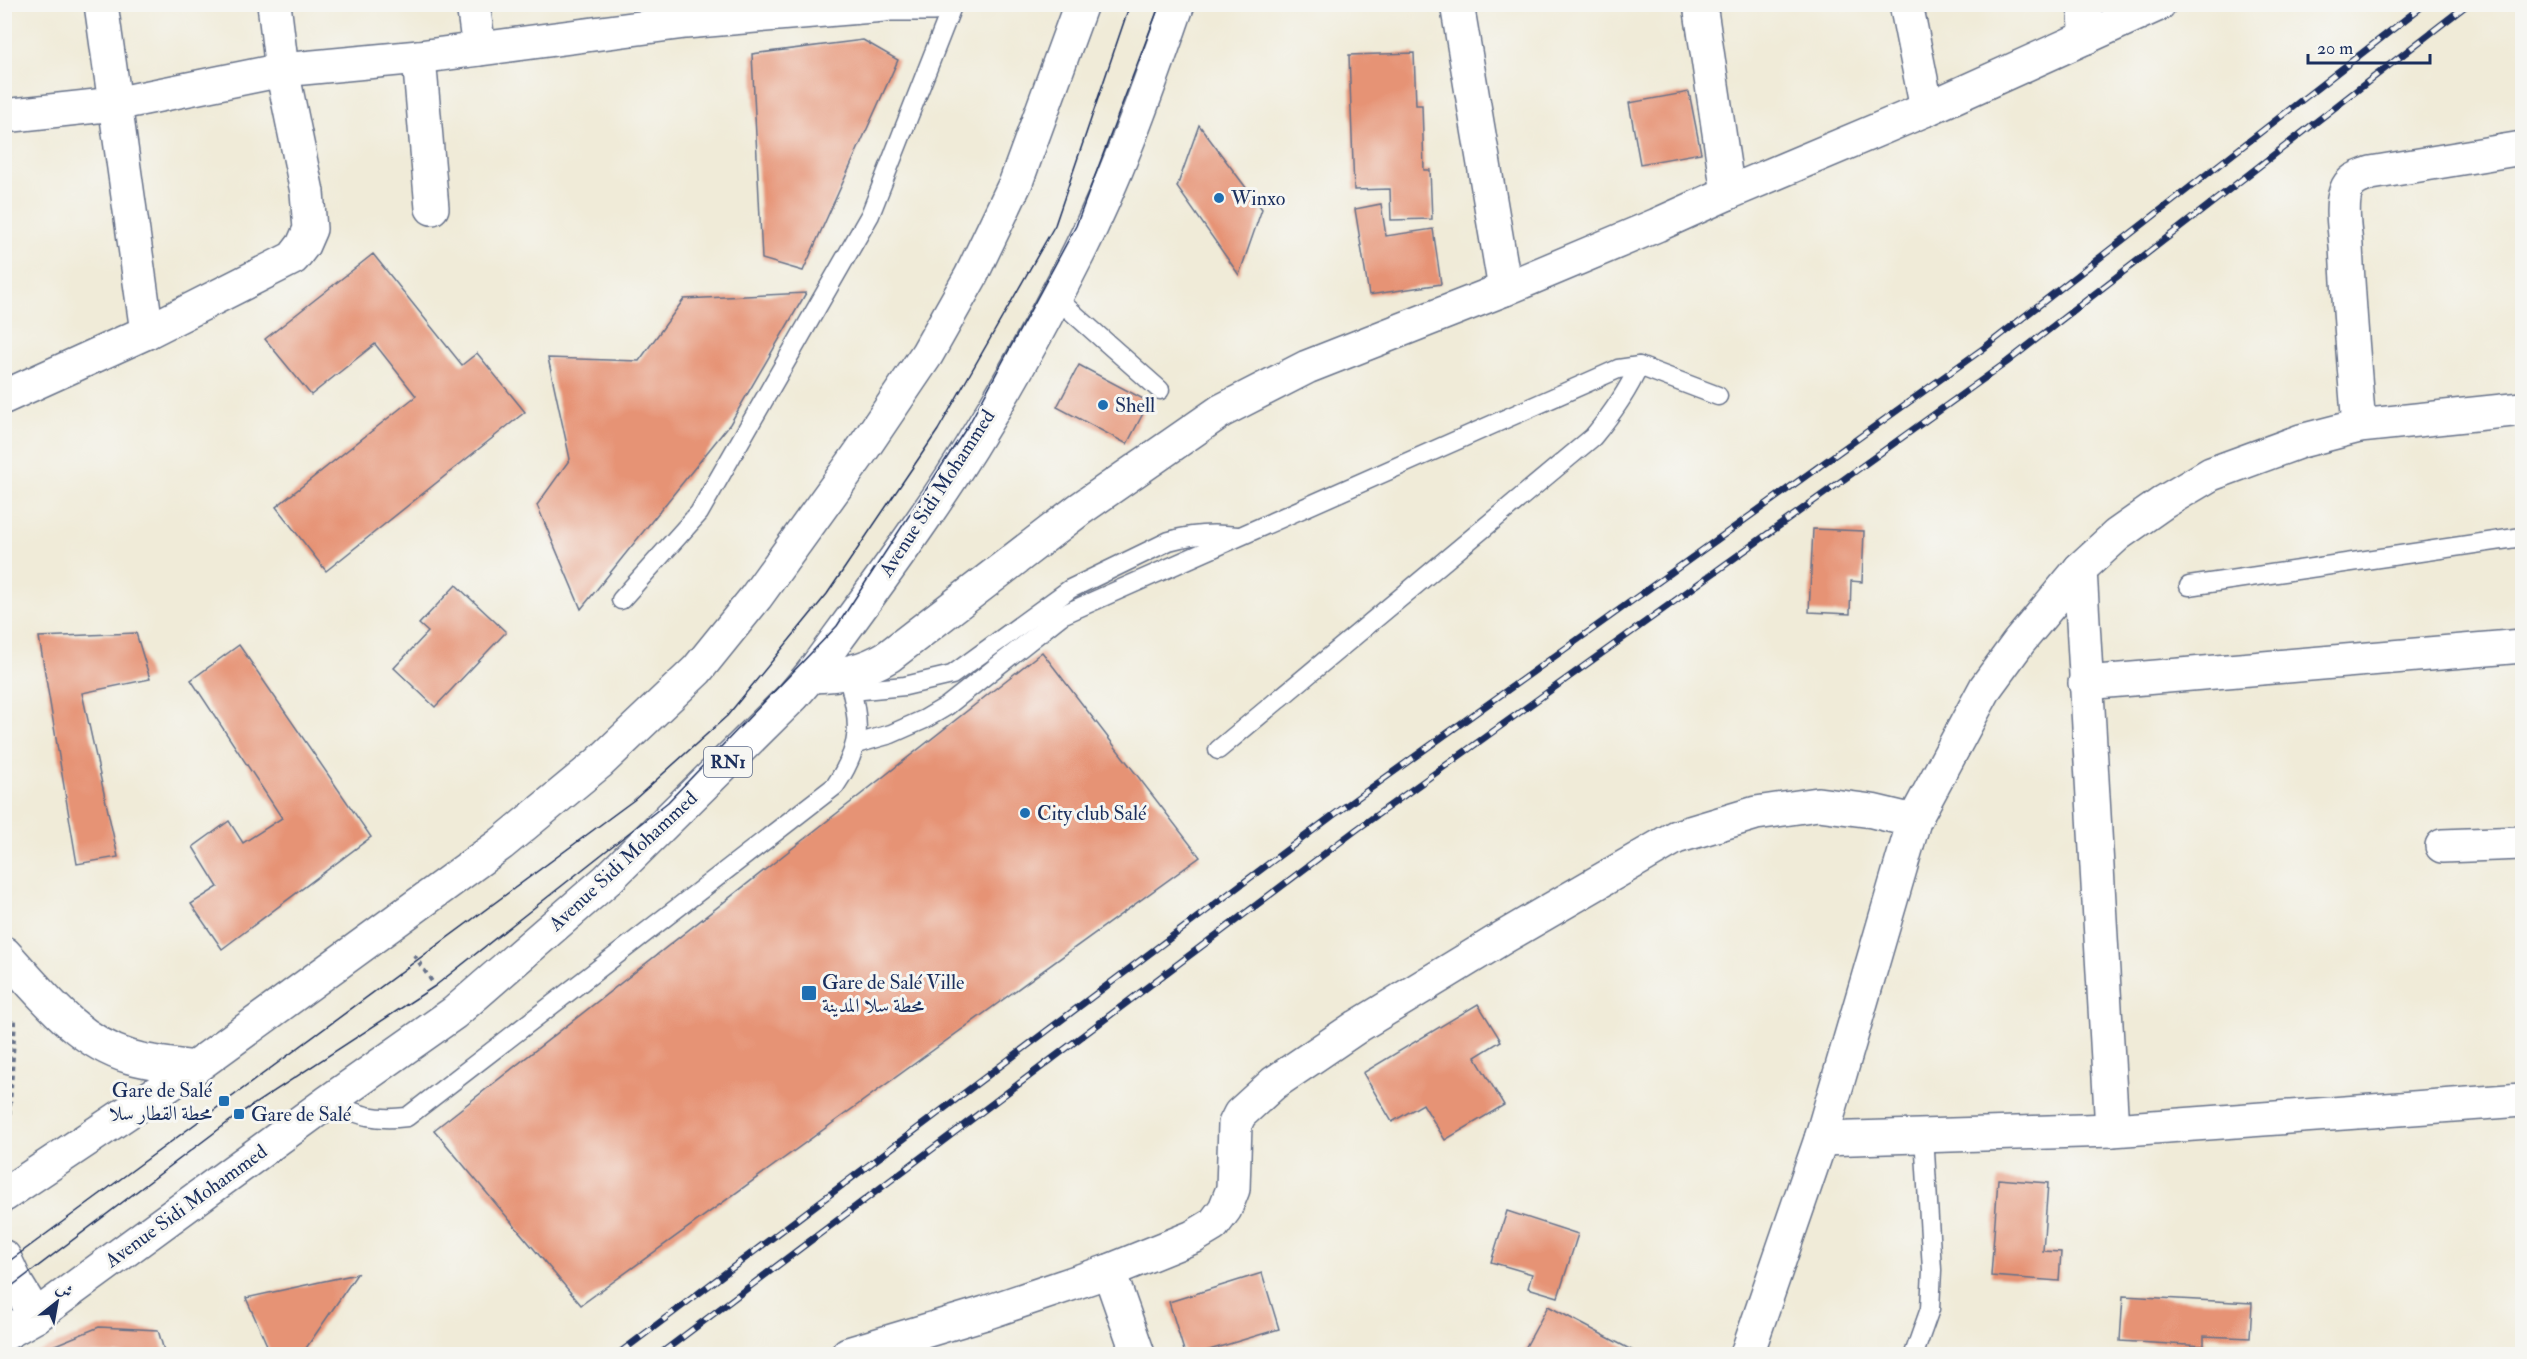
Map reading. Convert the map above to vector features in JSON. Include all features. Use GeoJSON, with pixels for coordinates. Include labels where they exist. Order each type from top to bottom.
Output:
{"type":"FeatureCollection","features":[{"type":"Feature","properties":{"kind":"street"},"geometry":{"type":"LineString","coordinates":[[101,4],[147,332]]}},
{"type":"Feature","properties":{"kind":"street"},"geometry":{"type":"LineString","coordinates":[[4,398],[147,332],[293,258],[303,246],[310,229],[307,192],[282,70],[274,4]]}},
{"type":"Feature","properties":{"kind":"street"},"geometry":{"type":"LineString","coordinates":[[473,4],[479,49]]}},
{"type":"Feature","properties":{"kind":"street"},"geometry":{"type":"LineString","coordinates":[[4,116],[115,104],[282,70],[479,49],[672,14],[933,4]]}},
{"type":"Feature","properties":{"kind":"street"},"geometry":{"type":"LineString","coordinates":[[4,1194],[194,1068],[501,844],[599,764],[697,670],[756,597],[858,456],[927,354],[971,276],[1016,182],[1081,4]]}},
{"type":"Feature","properties":{"kind":"street","name":"Avenue Sidi Mohammed"},"geometry":{"type":"LineString","coordinates":[[14,1325],[454,1013],[607,880],[760,731],[810,676],[925,517],[981,427],[1055,297],[1079,251],[1136,122],[1178,4]]}},
{"type":"Feature","properties":{"kind":"street"},"geometry":{"type":"LineString","coordinates":[[1456,4],[1505,289]]}},
{"type":"Feature","properties":{"kind":"street"},"geometry":{"type":"LineString","coordinates":[[1700,4],[1728,193]]}},
{"type":"Feature","properties":{"kind":"street"},"geometry":{"type":"LineString","coordinates":[[1906,4],[1927,109]]}},
{"type":"Feature","properties":{"kind":"street"},"geometry":{"type":"LineString","coordinates":[[2084,4],[2087,37]]}},
{"type":"Feature","properties":{"kind":"street"},"geometry":{"type":"LineString","coordinates":[[810,676],[850,683],[889,656],[1080,509],[1221,411],[1307,367],[1505,289],[1927,109],[2159,4]]}},
{"type":"Feature","properties":{"kind":"street"},"geometry":{"type":"LineString","coordinates":[[419,57],[432,208]]}},
{"type":"Feature","properties":{"kind":"street"},"geometry":{"type":"LineString","coordinates":[[2359,426],[2349,314],[2344,216],[2345,196],[2349,185],[2356,178],[2371,173],[2523,148]]}},
{"type":"Feature","properties":{"kind":"street"},"geometry":{"type":"LineString","coordinates":[[1747,1354],[1821,1139],[1914,821],[1986,687],[2019,642],[2080,568],[2117,535],[2164,502],[2211,474],[2301,441],[2359,426],[2523,409]]}},
{"type":"Feature","properties":{"kind":"street"},"geometry":{"type":"LineString","coordinates":[[2080,568],[2112,1130]]}},
{"type":"Feature","properties":{"kind":"street"},"geometry":{"type":"LineString","coordinates":[[2085,683],[2523,646]]}},
{"type":"Feature","properties":{"kind":"street"},"geometry":{"type":"LineString","coordinates":[[848,1354],[986,1313],[1109,1271],[1193,1237],[1213,1225],[1225,1209],[1233,1190],[1235,1124],[1240,1114],[1274,1083],[1358,1026],[1504,937],[1677,837],[1756,813],[1818,804],[1872,811],[1914,821]]}},
{"type":"Feature","properties":{"kind":"street"},"geometry":{"type":"LineString","coordinates":[[2442,846],[2523,843]]}},
{"type":"Feature","properties":{"kind":"street"},"geometry":{"type":"LineString","coordinates":[[4,953],[78,1031],[130,1057],[194,1068]]}},
{"type":"Feature","properties":{"kind":"street"},"geometry":{"type":"LineString","coordinates":[[1821,1139],[2112,1130],[2523,1100]]}},
{"type":"Feature","properties":{"kind":"street"},"geometry":{"type":"LineString","coordinates":[[4,1257],[17,1285],[14,1325]]}},
{"type":"Feature","properties":{"kind":"street"},"geometry":{"type":"LineString","coordinates":[[1109,1271],[1138,1354]]}},
{"type":"Feature","properties":{"kind":"lane"},"geometry":{"type":"LineString","coordinates":[[621,600],[699,513],[870,215],[953,4]]}},
{"type":"Feature","properties":{"kind":"lane"},"geometry":{"type":"LineString","coordinates":[[1055,297],[1160,390]]}},
{"type":"Feature","properties":{"kind":"lane"},"geometry":{"type":"LineString","coordinates":[[856,744],[891,734],[925,719],[946,706],[1062,615],[1618,369],[1639,366],[1718,396]]}},
{"type":"Feature","properties":{"kind":"lane"},"geometry":{"type":"LineString","coordinates":[[1218,750],[1593,437],[1614,413],[1639,366]]}},
{"type":"Feature","properties":{"kind":"lane"},"geometry":{"type":"LineString","coordinates":[[328,1102],[359,1115],[381,1120],[407,1117],[835,786],[848,766],[856,744],[858,728],[850,683],[905,686],[952,675],[1070,589],[1154,548],[1185,536],[1213,533],[1240,536]]}},
{"type":"Feature","properties":{"kind":"lane"},"geometry":{"type":"LineString","coordinates":[[2189,586],[2523,537]]}},
{"type":"Feature","properties":{"kind":"lane"},"geometry":{"type":"LineString","coordinates":[[1914,1354],[1930,1309],[1932,1270],[1924,1136]]}},
{"type":"Feature","properties":{"kind":"path"},"geometry":{"type":"LineString","coordinates":[[392,925],[454,1013]]}},
{"type":"Feature","properties":{"kind":"path"},"geometry":{"type":"LineString","coordinates":[[8,1142],[15,1012]]}},
{"type":"Feature","properties":{"kind":"building"},"geometry":{"type":"Polygon","coordinates":[[[863,40],[898,60],[803,271],[762,259],[752,54],[863,40]]]}},
{"type":"Feature","properties":{"kind":"building"},"geometry":{"type":"Polygon","coordinates":[[[1414,53],[1416,105],[1422,105],[1424,170],[1430,170],[1432,219],[1391,220],[1390,189],[1354,190],[1349,55],[1414,53]]]}},
{"type":"Feature","properties":{"kind":"building"},"geometry":{"type":"Polygon","coordinates":[[[1689,92],[1701,153],[1640,164],[1629,103],[1689,92]]]}},
{"type":"Feature","properties":{"kind":"building","name":"Winxo"},"geometry":{"type":"Polygon","coordinates":[[[1199,125],[1262,209],[1239,275],[1177,187],[1199,125]]]}},
{"type":"Feature","properties":{"kind":"building"},"geometry":{"type":"Polygon","coordinates":[[[1381,204],[1386,236],[1433,229],[1441,284],[1369,295],[1355,209],[1381,204]]]}},
{"type":"Feature","properties":{"kind":"building"},"geometry":{"type":"Polygon","coordinates":[[[373,254],[462,365],[477,353],[525,412],[326,571],[276,507],[416,396],[375,344],[311,395],[265,339],[373,254]]]}},
{"type":"Feature","properties":{"kind":"building"},"geometry":{"type":"Polygon","coordinates":[[[806,293],[730,424],[581,609],[537,505],[570,459],[548,358],[639,361],[684,299],[806,293]]]}},
{"type":"Feature","properties":{"kind":"building","name":"Shell"},"geometry":{"type":"Polygon","coordinates":[[[1079,365],[1149,402],[1127,444],[1057,407],[1079,365]]]}},
{"type":"Feature","properties":{"kind":"building"},"geometry":{"type":"Polygon","coordinates":[[[1813,529],[1864,531],[1862,582],[1851,581],[1850,614],[1809,612],[1813,529]]]}},
{"type":"Feature","properties":{"kind":"building"},"geometry":{"type":"Polygon","coordinates":[[[456,585],[506,632],[435,707],[394,668],[428,632],[419,624],[456,585]]]}},
{"type":"Feature","properties":{"kind":"building"},"geometry":{"type":"Polygon","coordinates":[[[136,633],[150,679],[82,693],[118,857],[77,864],[39,637],[136,633]]]}},
{"type":"Feature","properties":{"kind":"building"},"geometry":{"type":"Polygon","coordinates":[[[239,645],[371,837],[222,949],[191,904],[218,887],[193,847],[229,821],[243,843],[282,818],[191,680],[239,645]]]}},
{"type":"Feature","properties":{"kind":"building","name":"Gare de Salé Ville محطة سلا المدينة"},"geometry":{"type":"Polygon","coordinates":[[[1042,652],[1200,857],[581,1305],[434,1130],[1042,652]]]}},
{"type":"Feature","properties":{"kind":"building"},"geometry":{"type":"Polygon","coordinates":[[[1478,1004],[1501,1041],[1475,1057],[1504,1105],[1445,1140],[1423,1104],[1392,1122],[1363,1073],[1478,1004]]]}},
{"type":"Feature","properties":{"kind":"building"},"geometry":{"type":"Polygon","coordinates":[[[1998,1179],[2048,1183],[2043,1251],[2061,1252],[2059,1281],[1991,1276],[1998,1179]]]}},
{"type":"Feature","properties":{"kind":"building"},"geometry":{"type":"Polygon","coordinates":[[[1507,1211],[1578,1234],[1558,1297],[1528,1288],[1532,1274],[1491,1262],[1507,1211]]]}},
{"type":"Feature","properties":{"kind":"building"},"geometry":{"type":"Polygon","coordinates":[[[1262,1273],[1279,1329],[1196,1354],[1185,1354],[1169,1302],[1262,1273]]]}},
{"type":"Feature","properties":{"kind":"building"},"geometry":{"type":"Polygon","coordinates":[[[357,1274],[302,1354],[271,1354],[246,1298],[357,1274]]]}},
{"type":"Feature","properties":{"kind":"building"},"geometry":{"type":"Polygon","coordinates":[[[2123,1296],[2252,1303],[2250,1338],[2204,1336],[2204,1346],[2120,1341],[2123,1296]]]}},
{"type":"Feature","properties":{"kind":"building"},"geometry":{"type":"Polygon","coordinates":[[[1548,1306],[1639,1354],[1522,1354],[1548,1306]]]}},
{"type":"Feature","properties":{"kind":"building"},"geometry":{"type":"Polygon","coordinates":[[[99,1327],[158,1330],[165,1354],[33,1354],[99,1327]]]}},
{"type":"Feature","properties":{"kind":"tram line"},"geometry":{"type":"LineString","coordinates":[[4,1265],[634,800],[727,716],[827,594],[938,430],[1055,225],[1130,4]]}},
{"type":"Feature","properties":{"kind":"tram line"},"geometry":{"type":"LineString","coordinates":[[4,1292],[239,1114],[435,986],[668,802],[837,626],[969,424],[1076,226],[1160,4]]}},
{"type":"Feature","properties":{"kind":"railway"},"geometry":{"type":"LineString","coordinates":[[618,1354],[1332,816],[1984,348],[2425,4]]}},
{"type":"Feature","properties":{"kind":"railway"},"geometry":{"type":"LineString","coordinates":[[660,1354],[1356,830],[2007,362],[2468,4]]}},
{"type":"Feature","properties":{"kind":"place","name":"Winxo"},"geometry":{"type":"Point","coordinates":[1219,198]}},
{"type":"Feature","properties":{"kind":"place","name":"Shell"},"geometry":{"type":"Point","coordinates":[1103,405]}},
{"type":"Feature","properties":{"kind":"place","name":"City club Salé"},"geometry":{"type":"Point","coordinates":[1025,813]}},
{"type":"Feature","properties":{"kind":"place","name":"Gare de Salé Ville محطة سلا المدينة"},"geometry":{"type":"Point","coordinates":[809,993]}},
{"type":"Feature","properties":{"kind":"place","name":"Gare de Salé محطة القطار سلا"},"geometry":{"type":"Point","coordinates":[224,1101]}},
{"type":"Feature","properties":{"kind":"place","name":"Gare de Salé"},"geometry":{"type":"Point","coordinates":[239,1114]}}]}
